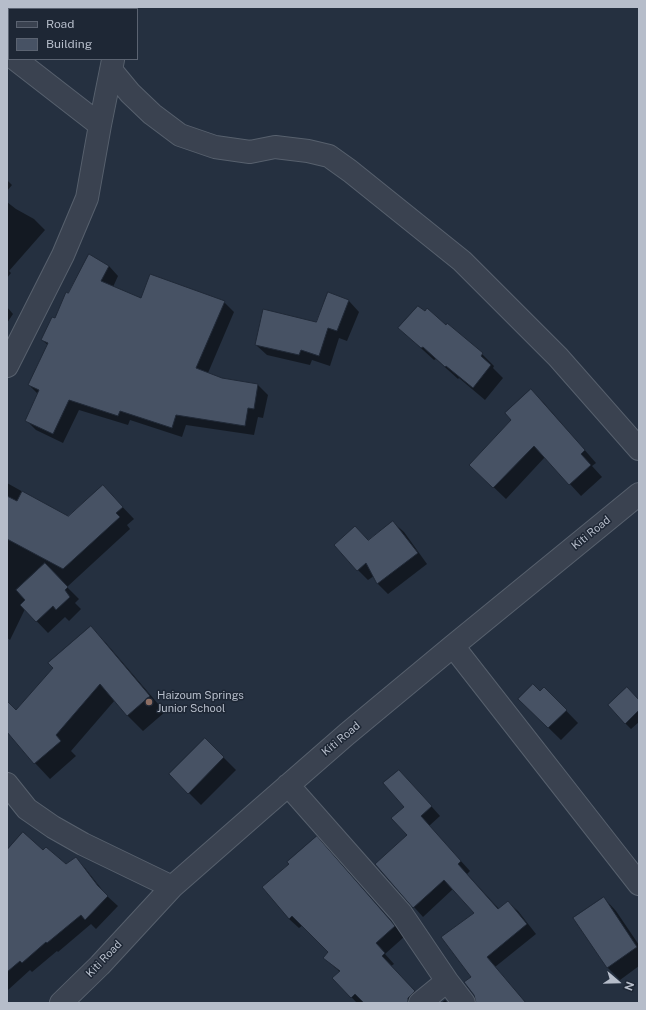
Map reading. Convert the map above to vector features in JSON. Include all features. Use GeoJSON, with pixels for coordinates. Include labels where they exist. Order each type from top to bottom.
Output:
{"type":"FeatureCollection","features":[{"type":"Feature","properties":{"kind":"street"},"geometry":{"type":"LineString","coordinates":[[16,60],[100,125]]}},
{"type":"Feature","properties":{"kind":"street"},"geometry":{"type":"LineString","coordinates":[[7,366],[63,255],[87,198],[112,65]]}},
{"type":"Feature","properties":{"kind":"street"},"geometry":{"type":"LineString","coordinates":[[112,65],[130,92],[152,114],[180,135],[215,147],[250,152],[275,147],[308,151],[329,156],[462,261],[558,357],[639,449]]}},
{"type":"Feature","properties":{"kind":"street","name":"Kiti Road"},"geometry":{"type":"LineString","coordinates":[[61,1003],[100,965],[172,887],[347,734],[639,494]]}},
{"type":"Feature","properties":{"kind":"street"},"geometry":{"type":"LineString","coordinates":[[453,646],[639,884]]}},
{"type":"Feature","properties":{"kind":"street"},"geometry":{"type":"LineString","coordinates":[[7,784],[27,809],[53,827],[83,844],[172,887]]}},
{"type":"Feature","properties":{"kind":"street"},"geometry":{"type":"LineString","coordinates":[[288,785],[401,913],[447,981],[464,1003]]}},
{"type":"Feature","properties":{"kind":"street"},"geometry":{"type":"LineString","coordinates":[[420,1003],[447,981]]}},
{"type":"Feature","properties":{"kind":"building"},"geometry":{"type":"Polygon","coordinates":[[[89,254],[109,266],[101,281],[141,298],[150,274],[225,301],[196,368],[222,378],[258,384],[254,409],[248,408],[245,426],[176,415],[172,428],[120,411],[118,416],[69,400],[53,434],[25,421],[39,390],[28,385],[48,343],[41,340],[52,317],[55,318],[66,292],[68,293],[89,254]]]}},
{"type":"Feature","properties":{"kind":"building"},"geometry":{"type":"Polygon","coordinates":[[[328,292],[349,300],[337,331],[328,328],[319,356],[301,350],[299,355],[255,345],[263,309],[316,322],[328,292]]]}},
{"type":"Feature","properties":{"kind":"building"},"geometry":{"type":"Polygon","coordinates":[[[418,306],[425,311],[427,308],[446,325],[447,323],[483,353],[481,356],[491,365],[473,388],[446,366],[445,367],[423,347],[421,348],[398,328],[418,306]]]}},
{"type":"Feature","properties":{"kind":"building"},"geometry":{"type":"Polygon","coordinates":[[[531,389],[585,450],[581,454],[591,465],[569,485],[534,446],[493,488],[469,465],[511,420],[505,413],[531,389]]]}},
{"type":"Feature","properties":{"kind":"building"},"geometry":{"type":"Polygon","coordinates":[[[103,485],[123,507],[116,513],[120,517],[63,569],[7,539],[7,496],[17,501],[22,491],[68,516],[103,485]]]}},
{"type":"Feature","properties":{"kind":"building"},"geometry":{"type":"Polygon","coordinates":[[[393,521],[418,553],[377,584],[366,563],[357,571],[334,545],[355,526],[368,540],[393,521]]]}},
{"type":"Feature","properties":{"kind":"building"},"geometry":{"type":"Polygon","coordinates":[[[45,563],[68,587],[65,590],[70,597],[56,610],[53,606],[36,622],[20,605],[25,600],[16,590],[45,563]]]}},
{"type":"Feature","properties":{"kind":"building"},"geometry":{"type":"Polygon","coordinates":[[[91,626],[150,696],[127,716],[100,684],[56,735],[61,741],[34,764],[7,732],[7,701],[16,710],[53,668],[48,663],[91,626]]]}},
{"type":"Feature","properties":{"kind":"building"},"geometry":{"type":"Polygon","coordinates":[[[533,684],[540,691],[544,687],[567,710],[548,728],[518,699],[533,684]]]}},
{"type":"Feature","properties":{"kind":"building"},"geometry":{"type":"Polygon","coordinates":[[[627,687],[639,700],[639,710],[625,724],[608,705],[627,687]]]}},
{"type":"Feature","properties":{"kind":"building"},"geometry":{"type":"Polygon","coordinates":[[[205,738],[224,757],[188,794],[169,774],[205,738]]]}},
{"type":"Feature","properties":{"kind":"building"},"geometry":{"type":"Polygon","coordinates":[[[399,770],[432,806],[421,816],[461,861],[458,864],[498,909],[508,901],[527,924],[487,957],[526,1003],[476,1003],[474,995],[464,982],[471,977],[441,937],[474,913],[444,880],[413,908],[375,864],[407,835],[391,818],[404,807],[383,783],[399,770]]]}},
{"type":"Feature","properties":{"kind":"building"},"geometry":{"type":"Polygon","coordinates":[[[23,832],[43,850],[46,847],[66,864],[76,857],[98,886],[108,896],[85,920],[81,915],[22,963],[20,961],[7,972],[7,850],[23,832]]]}},
{"type":"Feature","properties":{"kind":"building"},"geometry":{"type":"Polygon","coordinates":[[[317,836],[395,926],[376,943],[385,953],[382,956],[415,991],[408,998],[408,1003],[364,1003],[355,994],[351,998],[332,978],[340,971],[323,958],[328,952],[292,916],[289,919],[262,887],[289,864],[287,862],[317,836]]]}},
{"type":"Feature","properties":{"kind":"building"},"geometry":{"type":"Polygon","coordinates":[[[604,897],[637,947],[607,968],[573,918],[604,897]]]}},
{"type":"Feature","properties":{"kind":"place","name":"Haizoum Springs Junior School"},"geometry":{"type":"Point","coordinates":[149,702]}}]}
